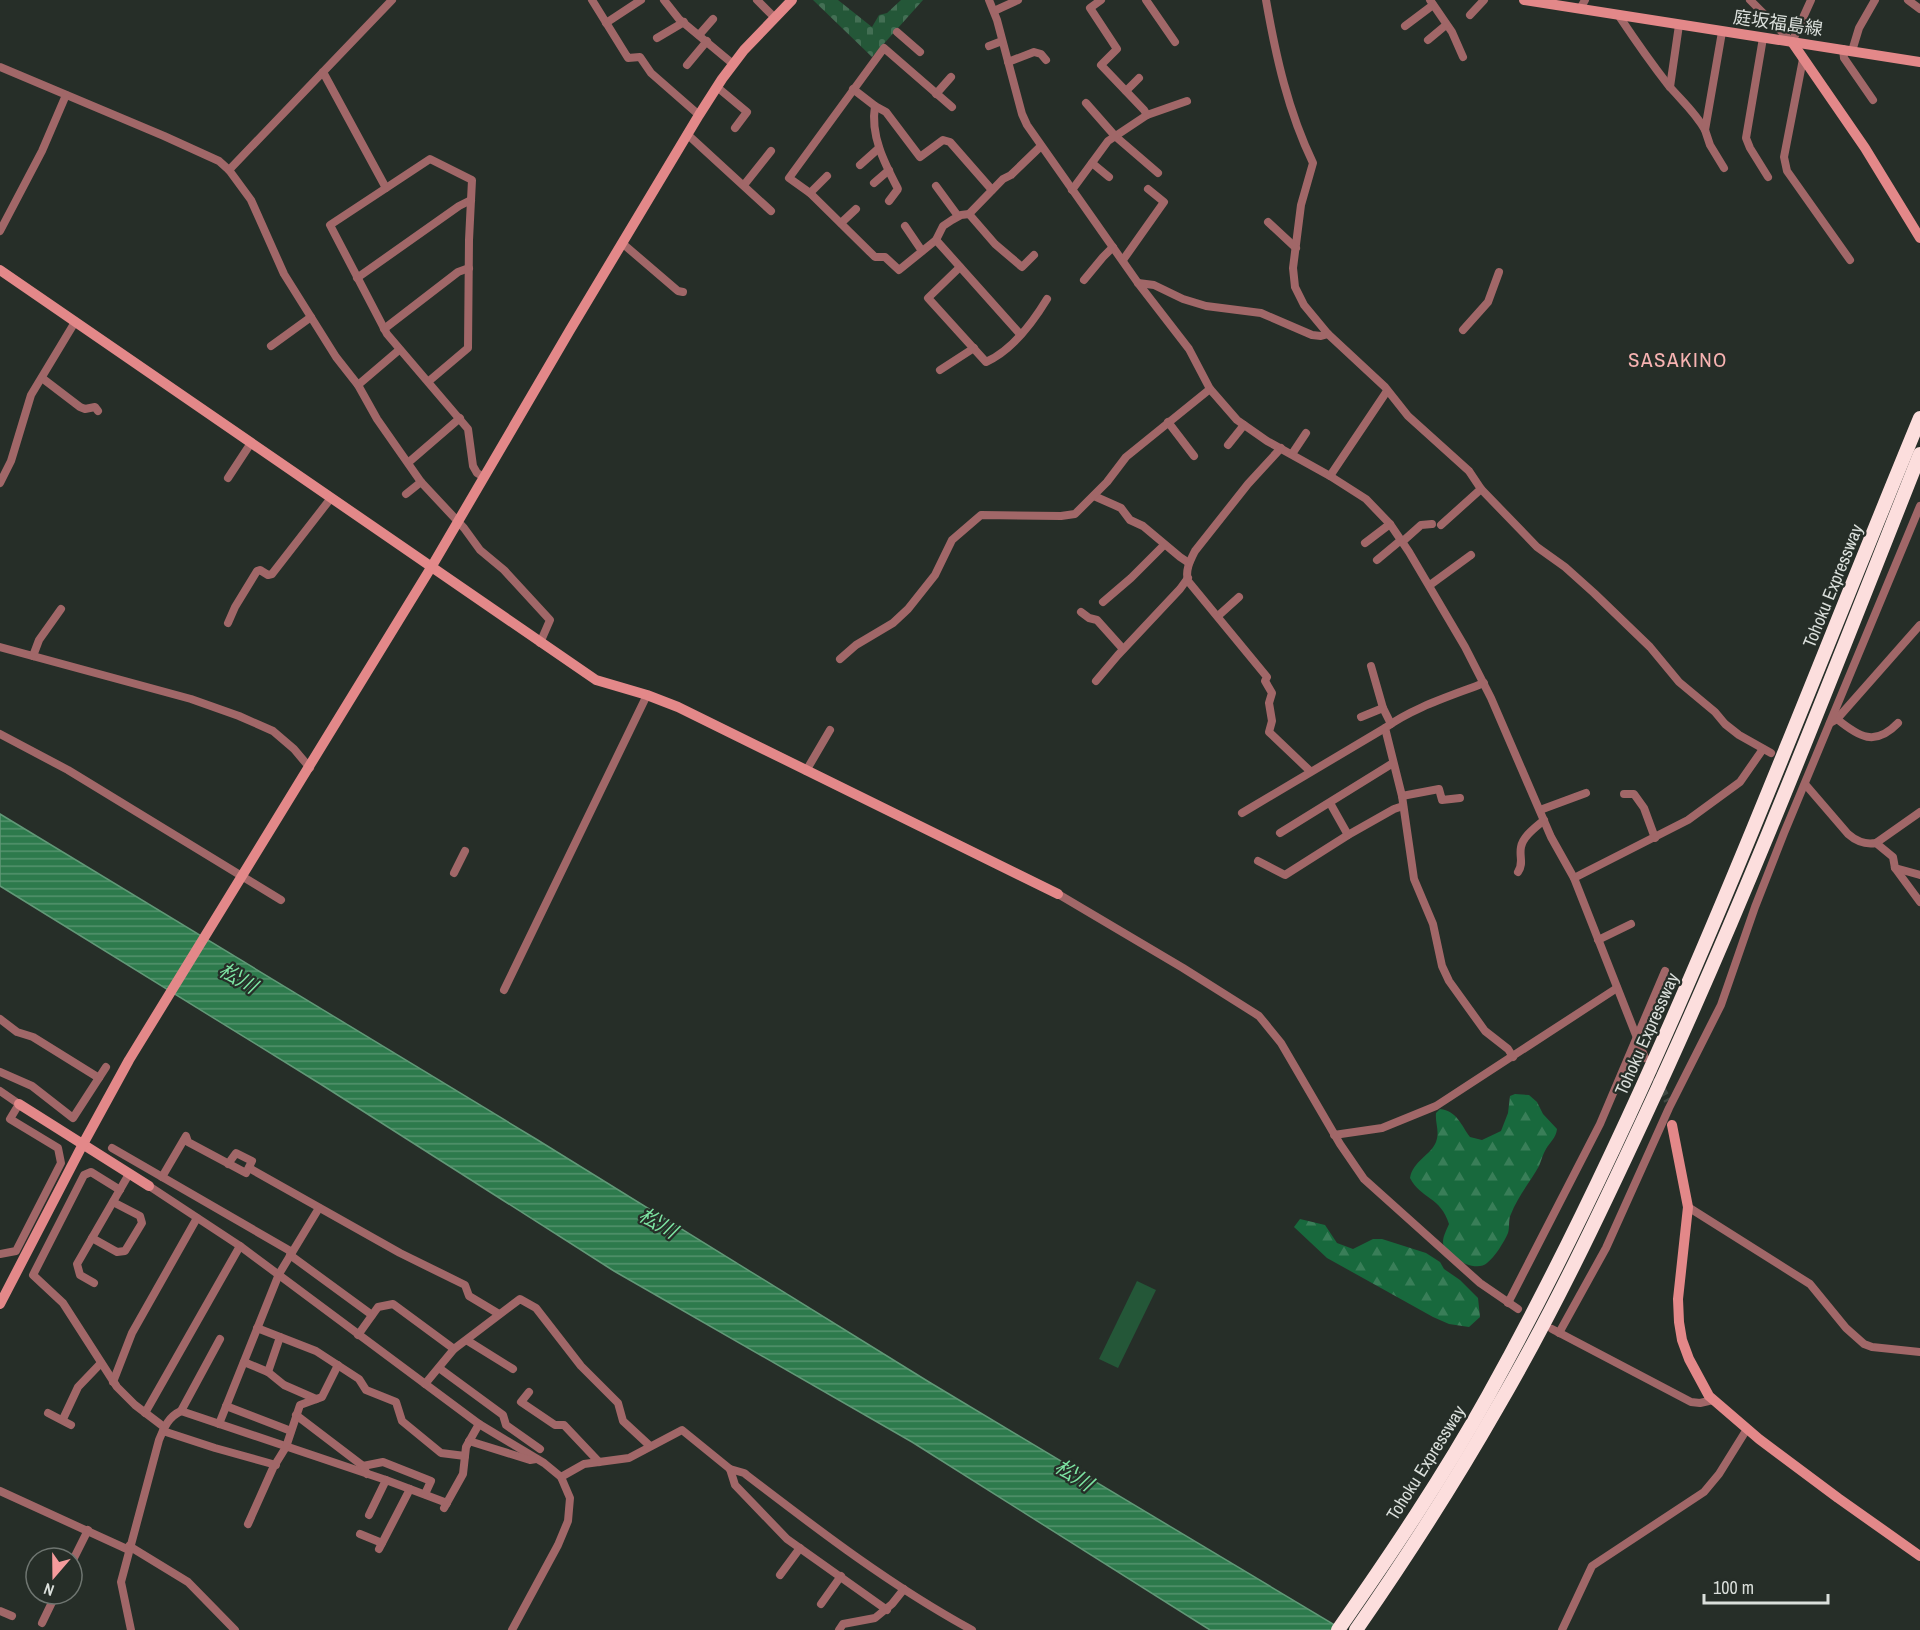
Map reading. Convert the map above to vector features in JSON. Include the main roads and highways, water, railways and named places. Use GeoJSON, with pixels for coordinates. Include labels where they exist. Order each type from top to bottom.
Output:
{"type":"FeatureCollection","features":[{"type":"Feature","properties":{"kind":"highway","name":"Tohoku Expressway"},"geometry":{"type":"LineString","coordinates":[[1338,1630],[1424,1502],[1492,1389],[1555,1270],[1619,1141],[1736,873],[1920,418]]}},
{"type":"Feature","properties":{"kind":"highway","name":"Tohoku Expressway"},"geometry":{"type":"LineString","coordinates":[[1356,1630],[1436,1509],[1498,1406],[1582,1248],[1662,1079],[1745,889],[1920,454]]}},
{"type":"Feature","properties":{"kind":"water","name":"松川"},"geometry":{"type":"Polygon","coordinates":[[[0,814],[536,1139],[929,1382],[1343,1630],[1210,1630],[912,1442],[614,1271],[322,1085],[0,886],[0,814]]]}},
{"type":"Feature","properties":{"kind":"tunnel"},"geometry":{"type":"LineString","coordinates":[[1650,1067],[1668,1101]]}},
{"type":"Feature","properties":{"kind":"district","name":"SASAKINO"},"geometry":{"type":"Point","coordinates":[1678,360]}}]}
